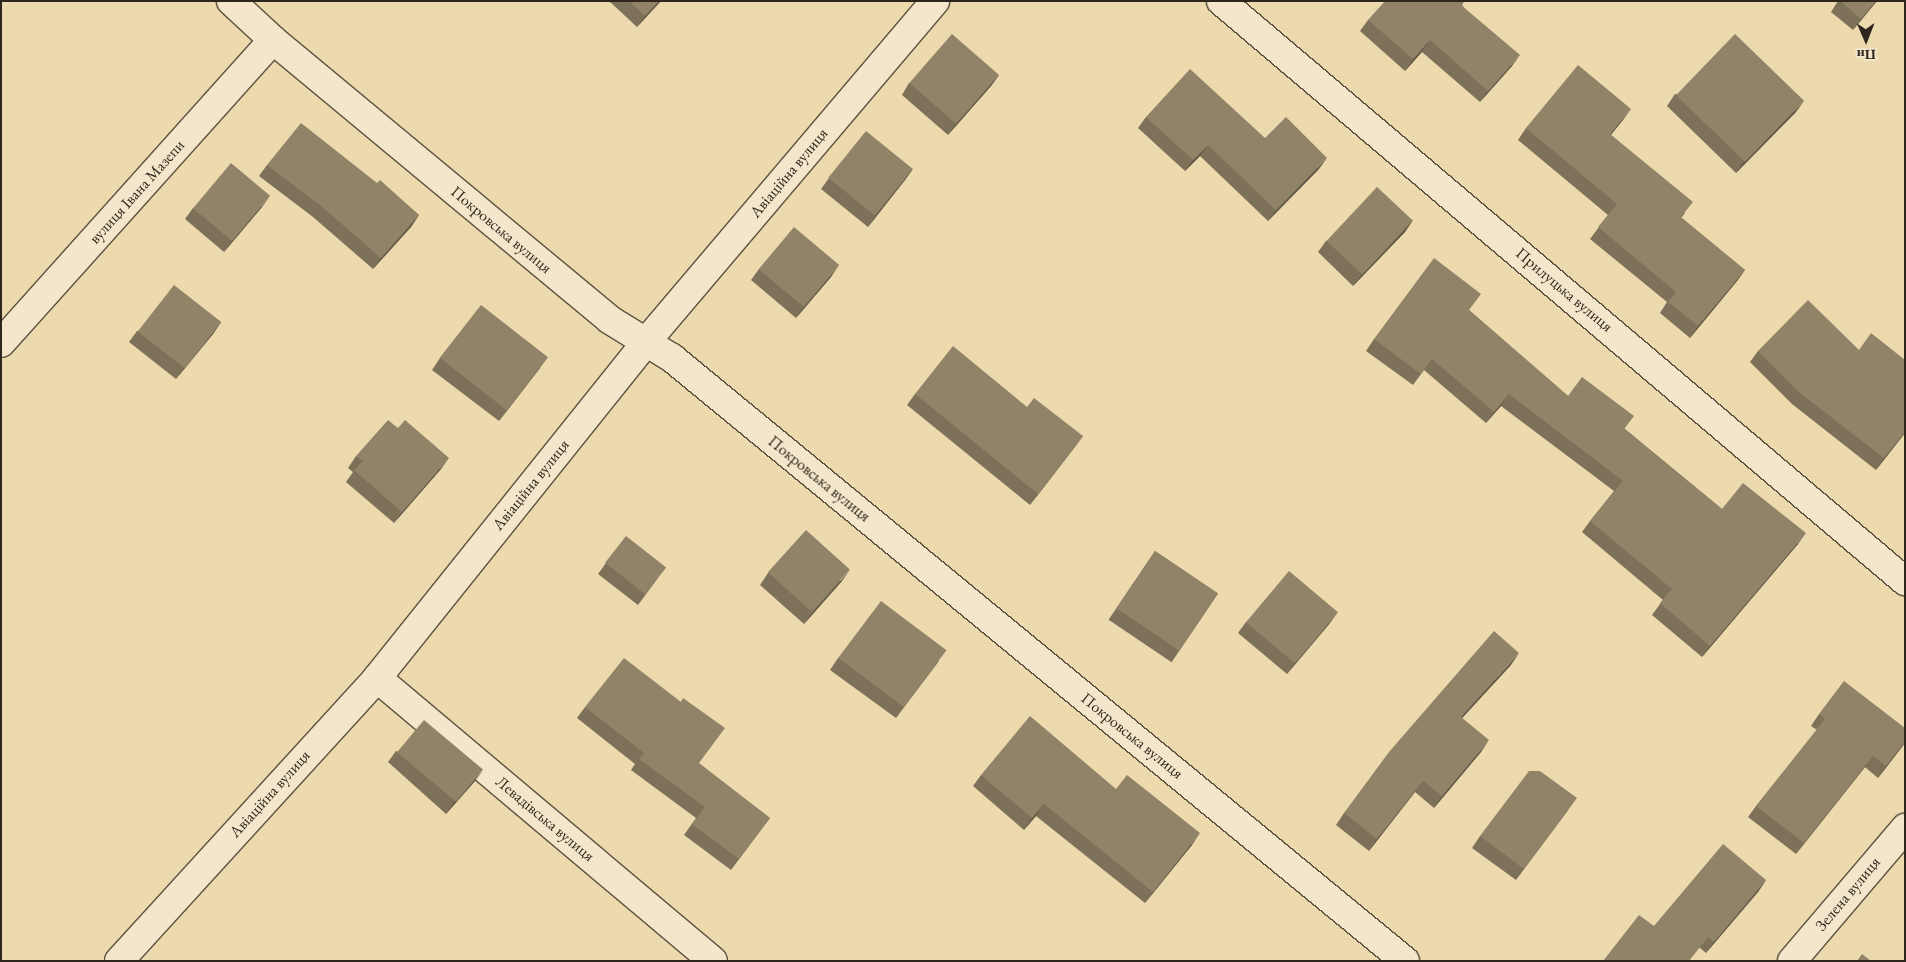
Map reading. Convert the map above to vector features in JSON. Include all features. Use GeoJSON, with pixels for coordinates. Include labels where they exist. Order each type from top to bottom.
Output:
{"type":"FeatureCollection","features":[{"type":"Feature","properties":{"kind":"street","name":"Покровська вулиця"},"geometry":{"type":"LineString","coordinates":[[231,1],[273,40],[610,320],[672,358],[1405,961]]}},
{"type":"Feature","properties":{"kind":"street","name":"Авіаційна вулиця"},"geometry":{"type":"LineString","coordinates":[[119,961],[377,678],[646,342],[935,1]]}},
{"type":"Feature","properties":{"kind":"street","name":"Прилуцька вулиця"},"geometry":{"type":"LineString","coordinates":[[1221,1],[1905,581]]}},
{"type":"Feature","properties":{"kind":"street","name":"вулиця Івана Мазепи"},"geometry":{"type":"LineString","coordinates":[[1,343],[273,40]]}},
{"type":"Feature","properties":{"kind":"street","name":"Левадівська вулиця"},"geometry":{"type":"LineString","coordinates":[[377,678],[712,961]]}},
{"type":"Feature","properties":{"kind":"street","name":"Зелена вулиця"},"geometry":{"type":"LineString","coordinates":[[1792,961],[1905,828]]}},
{"type":"Feature","properties":{"kind":"building"},"geometry":{"type":"Polygon","coordinates":[[[629,1],[659,1],[645,16],[629,1]]]}},
{"type":"Feature","properties":{"kind":"building"},"geometry":{"type":"Polygon","coordinates":[[[1385,1],[1464,1],[1461,5],[1520,55],[1488,91],[1430,40],[1413,59],[1368,20],[1385,1]]]}},
{"type":"Feature","properties":{"kind":"building"},"geometry":{"type":"Polygon","coordinates":[[[1840,1],[1876,1],[1861,19],[1840,1]]]}},
{"type":"Feature","properties":{"kind":"building"},"geometry":{"type":"Polygon","coordinates":[[[952,34],[999,75],[956,124],[909,83],[952,34]]]}},
{"type":"Feature","properties":{"kind":"building"},"geometry":{"type":"Polygon","coordinates":[[[1735,34],[1804,101],[1745,162],[1676,95],[1735,34]]]}},
{"type":"Feature","properties":{"kind":"building"},"geometry":{"type":"Polygon","coordinates":[[[1578,65],[1631,109],[1610,134],[1693,202],[1681,217],[1745,270],[1698,326],[1668,302],[1676,292],[1598,227],[1617,204],[1526,128],[1578,65]]]}},
{"type":"Feature","properties":{"kind":"building"},"geometry":{"type":"Polygon","coordinates":[[[1190,69],[1265,138],[1286,117],[1327,158],[1276,210],[1208,145],[1193,160],[1146,117],[1190,69]]]}},
{"type":"Feature","properties":{"kind":"building"},"geometry":{"type":"Polygon","coordinates":[[[301,123],[377,183],[380,180],[419,215],[381,258],[321,206],[267,165],[301,123]]]}},
{"type":"Feature","properties":{"kind":"building"},"geometry":{"type":"Polygon","coordinates":[[[866,131],[913,169],[875,215],[828,178],[866,131]]]}},
{"type":"Feature","properties":{"kind":"building"},"geometry":{"type":"Polygon","coordinates":[[[231,163],[270,196],[232,241],[193,208],[231,163]]]}},
{"type":"Feature","properties":{"kind":"building"},"geometry":{"type":"Polygon","coordinates":[[[1377,187],[1413,220],[1362,275],[1327,241],[1377,187]]]}},
{"type":"Feature","properties":{"kind":"building"},"geometry":{"type":"Polygon","coordinates":[[[794,227],[839,265],[804,307],[759,269],[794,227]]]}},
{"type":"Feature","properties":{"kind":"building"},"geometry":{"type":"Polygon","coordinates":[[[1434,258],[1481,294],[1469,310],[1568,396],[1582,377],[1634,416],[1624,429],[1722,509],[1743,483],[1806,533],[1710,646],[1660,603],[1672,589],[1590,521],[1623,481],[1509,394],[1494,412],[1432,359],[1421,374],[1374,339],[1434,258]]]}},
{"type":"Feature","properties":{"kind":"building"},"geometry":{"type":"Polygon","coordinates":[[[174,285],[221,322],[185,368],[138,331],[174,285]]]}},
{"type":"Feature","properties":{"kind":"building"},"geometry":{"type":"Polygon","coordinates":[[[1808,300],[1859,350],[1871,333],[1905,360],[1905,432],[1884,458],[1800,393],[1758,351],[1808,300]]]}},
{"type":"Feature","properties":{"kind":"building"},"geometry":{"type":"Polygon","coordinates":[[[481,305],[548,357],[507,410],[440,358],[481,305]]]}},
{"type":"Feature","properties":{"kind":"building"},"geometry":{"type":"Polygon","coordinates":[[[953,346],[1027,407],[1034,398],[1083,436],[1038,494],[915,394],[953,346]]]}},
{"type":"Feature","properties":{"kind":"building"},"geometry":{"type":"Polygon","coordinates":[[[388,420],[398,428],[405,420],[449,458],[402,512],[354,470],[363,461],[356,456],[388,420]]]}},
{"type":"Feature","properties":{"kind":"building"},"geometry":{"type":"Polygon","coordinates":[[[806,530],[850,569],[812,612],[768,572],[806,530]]]}},
{"type":"Feature","properties":{"kind":"building"},"geometry":{"type":"Polygon","coordinates":[[[626,536],[666,567],[645,594],[605,563],[626,536]]]}},
{"type":"Feature","properties":{"kind":"building"},"geometry":{"type":"Polygon","coordinates":[[[1155,551],[1218,593],[1179,651],[1116,608],[1155,551]]]}},
{"type":"Feature","properties":{"kind":"building"},"geometry":{"type":"Polygon","coordinates":[[[1289,571],[1338,612],[1295,663],[1246,622],[1289,571]]]}},
{"type":"Feature","properties":{"kind":"building"},"geometry":{"type":"Polygon","coordinates":[[[881,601],[946,650],[904,707],[838,658],[881,601]]]}},
{"type":"Feature","properties":{"kind":"building"},"geometry":{"type":"Polygon","coordinates":[[[1494,631],[1519,653],[1461,717],[1489,740],[1442,796],[1423,781],[1377,839],[1344,813],[1389,752],[1494,631]]]}},
{"type":"Feature","properties":{"kind":"building"},"geometry":{"type":"Polygon","coordinates":[[[624,658],[681,702],[683,698],[725,728],[699,763],[770,818],[739,859],[692,824],[705,807],[639,759],[644,753],[585,707],[624,658]]]}},
{"type":"Feature","properties":{"kind":"building"},"geometry":{"type":"Polygon","coordinates":[[[1844,681],[1905,728],[1905,742],[1886,766],[1873,756],[1804,843],[1756,806],[1825,719],[1819,714],[1844,681]]]}},
{"type":"Feature","properties":{"kind":"building"},"geometry":{"type":"Polygon","coordinates":[[[1030,716],[1116,789],[1127,775],[1200,833],[1153,892],[1044,804],[1032,818],[981,775],[1030,716]]]}},
{"type":"Feature","properties":{"kind":"building"},"geometry":{"type":"Polygon","coordinates":[[[424,720],[483,769],[456,802],[397,752],[424,720]]]}},
{"type":"Feature","properties":{"kind":"building"},"geometry":{"type":"Polygon","coordinates":[[[1529,771],[1540,771],[1577,798],[1524,869],[1480,836],[1529,771]]]}},
{"type":"Feature","properties":{"kind":"building"},"geometry":{"type":"Polygon","coordinates":[[[1723,844],[1766,880],[1714,942],[1708,937],[1689,961],[1603,961],[1639,915],[1654,926],[1723,844]]]}},
{"type":"Feature","properties":{"kind":"building"},"geometry":{"type":"Polygon","coordinates":[[[1862,954],[1871,961],[1857,961],[1862,954]]]}}]}
